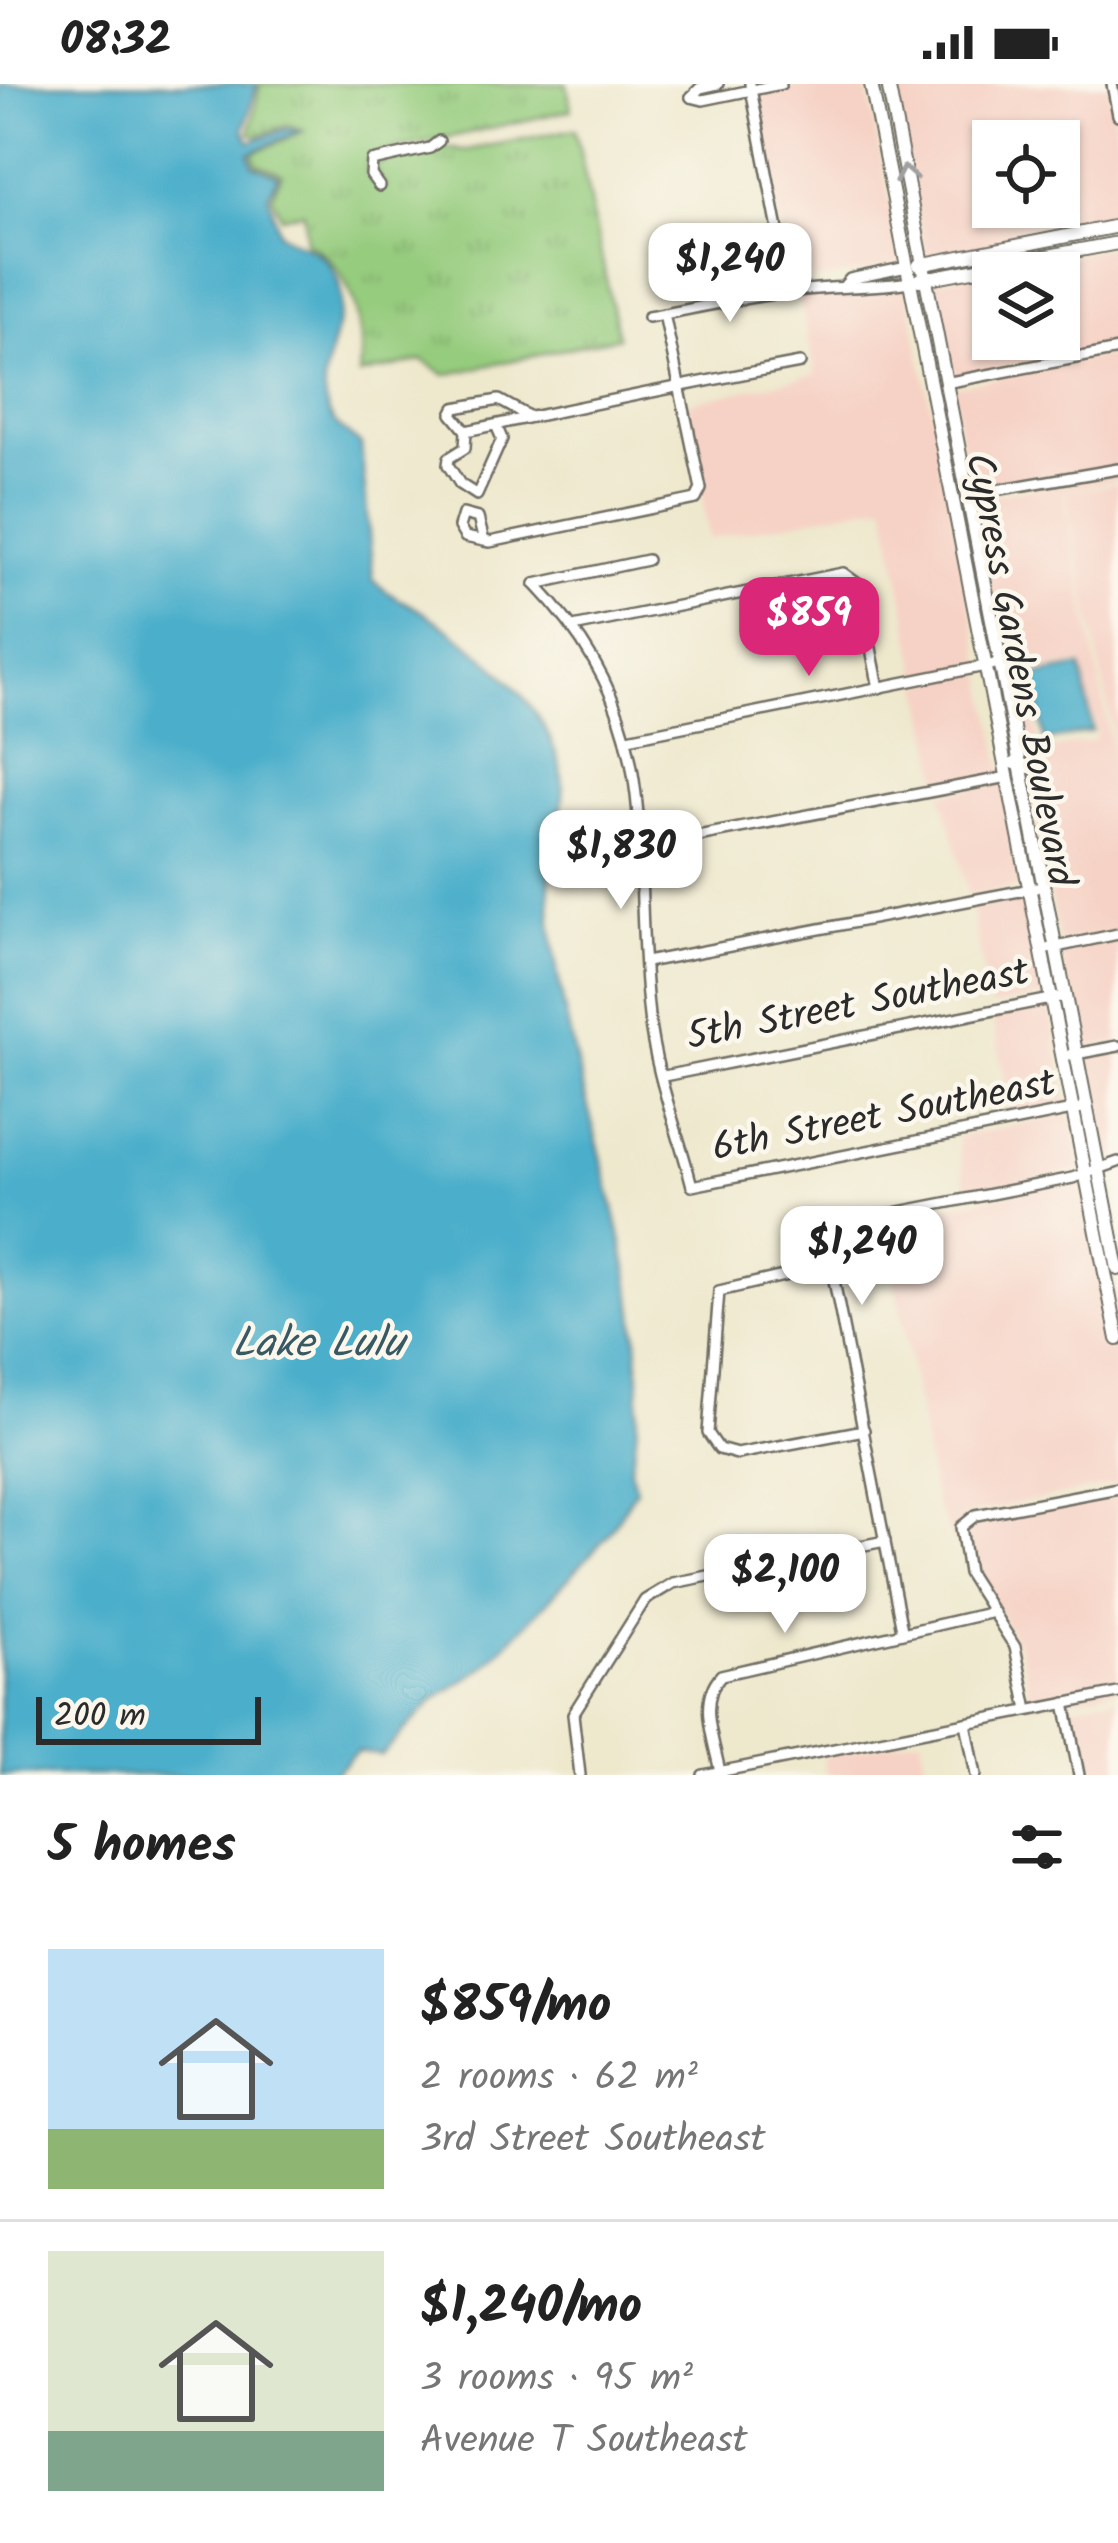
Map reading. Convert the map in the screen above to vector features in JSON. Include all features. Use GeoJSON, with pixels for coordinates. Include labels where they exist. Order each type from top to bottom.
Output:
{"type":"FeatureCollection","features":[{"type":"Feature","properties":{"kind":"main road","name":"Cypress Gardens Boulevard"},"geometry":{"type":"LineString","coordinates":[[872,84],[908,274],[939,387]]}},
{"type":"Feature","properties":{"kind":"main road","name":"Cypress Gardens Boulevard"},"geometry":{"type":"LineString","coordinates":[[888,84],[924,272],[939,387],[1092,1169],[1118,1269]]}},
{"type":"Feature","properties":{"kind":"main road"},"geometry":{"type":"LineString","coordinates":[[924,272],[1118,226]]}},
{"type":"Feature","properties":{"kind":"main road"},"geometry":{"type":"LineString","coordinates":[[908,274],[1118,243]]}},
{"type":"Feature","properties":{"kind":"main road","name":"Cypress Gardens Boulevard"},"geometry":{"type":"LineString","coordinates":[[949,438],[967,495],[998,724],[1030,819],[1037,888]]}},
{"type":"Feature","properties":{"kind":"main road"},"geometry":{"type":"LineString","coordinates":[[1014,772],[1040,770]]}},
{"type":"Feature","properties":{"kind":"main road","name":"Cypress Gardens Boulevard"},"geometry":{"type":"LineString","coordinates":[[1092,1169],[1118,1338]]}},
{"type":"Feature","properties":{"kind":"main road"},"geometry":{"type":"LineString","coordinates":[[1100,1243],[1118,1303]]}},
{"type":"Feature","properties":{"kind":"street"},"geometry":{"type":"LineString","coordinates":[[718,84],[700,88],[691,97],[703,100],[781,84]]}},
{"type":"Feature","properties":{"kind":"street"},"geometry":{"type":"LineString","coordinates":[[1112,84],[1118,115]]}},
{"type":"Feature","properties":{"kind":"street"},"geometry":{"type":"LineString","coordinates":[[750,87],[790,292]]}},
{"type":"Feature","properties":{"kind":"street"},"geometry":{"type":"LineString","coordinates":[[379,186],[371,175],[372,161],[430,148],[439,141]]}},
{"type":"Feature","properties":{"kind":"street"},"geometry":{"type":"LineString","coordinates":[[484,542],[696,499],[701,489],[680,386],[657,316],[790,292],[844,286],[857,291],[908,274]]}},
{"type":"Feature","properties":{"kind":"street"},"geometry":{"type":"LineString","coordinates":[[939,387],[1118,350]]}},
{"type":"Feature","properties":{"kind":"street"},"geometry":{"type":"LineString","coordinates":[[466,431],[800,362]]}},
{"type":"Feature","properties":{"kind":"street"},"geometry":{"type":"LineString","coordinates":[[496,424],[502,440],[477,495],[460,484],[448,465],[449,458],[465,448],[466,431],[452,414],[455,408],[499,400],[530,417]]}},
{"type":"Feature","properties":{"kind":"street"},"geometry":{"type":"LineString","coordinates":[[967,495],[1118,470]]}},
{"type":"Feature","properties":{"kind":"street"},"geometry":{"type":"LineString","coordinates":[[647,560],[535,584],[573,627],[611,691],[628,738],[640,847],[649,1017],[664,1076]]}},
{"type":"Feature","properties":{"kind":"street"},"geometry":{"type":"LineString","coordinates":[[573,627],[843,574],[858,584],[879,688]]}},
{"type":"Feature","properties":{"kind":"street"},"geometry":{"type":"LineString","coordinates":[[628,738],[993,664]]}},
{"type":"Feature","properties":{"kind":"street"},"geometry":{"type":"LineString","coordinates":[[640,847],[1014,772]]}},
{"type":"Feature","properties":{"kind":"street"},"geometry":{"type":"LineString","coordinates":[[646,962],[1037,888]]}},
{"type":"Feature","properties":{"kind":"street","name":"5th Street Southeast"},"geometry":{"type":"LineString","coordinates":[[1049,948],[1118,934]]}},
{"type":"Feature","properties":{"kind":"street","name":"5th Street Southeast"},"geometry":{"type":"LineString","coordinates":[[664,1076],[1059,998]]}},
{"type":"Feature","properties":{"kind":"street"},"geometry":{"type":"LineString","coordinates":[[1070,1055],[1118,1046]]}},
{"type":"Feature","properties":{"kind":"street","name":"6th Street Southeast"},"geometry":{"type":"LineString","coordinates":[[664,1076],[692,1186],[1080,1108]]}},
{"type":"Feature","properties":{"kind":"street"},"geometry":{"type":"LineString","coordinates":[[902,1630],[831,1264],[832,1240],[854,1221],[1118,1162]]}},
{"type":"Feature","properties":{"kind":"street"},"geometry":{"type":"LineString","coordinates":[[831,1264],[719,1292],[708,1433],[719,1449],[737,1454],[864,1430]]}},
{"type":"Feature","properties":{"kind":"street"},"geometry":{"type":"LineString","coordinates":[[1028,1710],[1015,1647],[964,1557],[960,1533],[969,1517],[1118,1488]]}},
{"type":"Feature","properties":{"kind":"street"},"geometry":{"type":"LineString","coordinates":[[580,1775],[573,1714],[651,1594],[673,1583],[885,1541]]}},
{"type":"Feature","properties":{"kind":"street"},"geometry":{"type":"LineString","coordinates":[[720,1772],[707,1706],[710,1688],[721,1675],[993,1612]]}},
{"type":"Feature","properties":{"kind":"street"},"geometry":{"type":"LineString","coordinates":[[703,1775],[1118,1693]]}},
{"type":"Feature","properties":{"kind":"street"},"geometry":{"type":"LineString","coordinates":[[1065,1703],[1079,1775]]}},
{"type":"Feature","properties":{"kind":"street"},"geometry":{"type":"LineString","coordinates":[[966,1723],[976,1775]]}},
{"type":"Feature","properties":{"kind":"street"},"geometry":{"type":"LineString","coordinates":[[773,1761],[776,1775]]}},
{"type":"Feature","properties":{"kind":"shaded area"},"geometry":{"type":"Polygon","coordinates":[[[809,84],[866,84],[901,258],[896,265],[816,280],[794,269],[788,258],[757,105],[766,92],[809,84]]]}},
{"type":"Feature","properties":{"kind":"shaded area"},"geometry":{"type":"Polygon","coordinates":[[[892,84],[1107,84],[1118,137],[1118,222],[926,260],[892,84]]]}},
{"type":"Feature","properties":{"kind":"shaded area"},"geometry":{"type":"Polygon","coordinates":[[[1118,245],[1118,346],[1080,353],[1080,253],[1118,245]]]}},
{"type":"Feature","properties":{"kind":"shaded area"},"geometry":{"type":"Polygon","coordinates":[[[972,274],[972,360],[1046,360],[949,379],[931,282],[972,274]]]}},
{"type":"Feature","properties":{"kind":"shaded area"},"geometry":{"type":"Polygon","coordinates":[[[906,286],[982,663],[919,676],[885,503],[709,539],[687,403],[816,374],[799,294],[842,290],[858,295],[906,286]]]}},
{"type":"Feature","properties":{"kind":"shaded area"},"geometry":{"type":"Polygon","coordinates":[[[1118,354],[1118,466],[971,490],[951,387],[1118,354]]]}},
{"type":"Feature","properties":{"kind":"shaded area"},"geometry":{"type":"Polygon","coordinates":[[[1118,474],[1118,479],[1063,493],[1118,777],[1118,931],[1059,942],[1026,773],[1045,773],[1024,765],[972,498],[1118,474]],[[1080,664],[1025,675],[1041,751],[1094,740],[1097,731],[1080,664]]]}},
{"type":"Feature","properties":{"kind":"shaded area"},"geometry":{"type":"Polygon","coordinates":[[[1118,483],[1118,758],[1066,493],[1118,483]]]}},
{"type":"Feature","properties":{"kind":"shaded area"},"geometry":{"type":"Polygon","coordinates":[[[983,671],[1003,774],[941,786],[921,684],[983,671]]]}},
{"type":"Feature","properties":{"kind":"shaded area"},"geometry":{"type":"Polygon","coordinates":[[[1005,781],[1026,886],[969,896],[942,794],[1005,781]]]}},
{"type":"Feature","properties":{"kind":"shaded area"},"geometry":{"type":"Polygon","coordinates":[[[1027,893],[1047,996],[991,1007],[970,904],[1027,893]]]}},
{"type":"Feature","properties":{"kind":"shaded area"},"geometry":{"type":"Polygon","coordinates":[[[1118,938],[1118,1042],[1080,1049],[1060,950],[1118,938]]]}},
{"type":"Feature","properties":{"kind":"shaded area"},"geometry":{"type":"Polygon","coordinates":[[[1049,1004],[1068,1107],[1013,1118],[992,1015],[1049,1004]]]}},
{"type":"Feature","properties":{"kind":"shaded area"},"geometry":{"type":"Polygon","coordinates":[[[1118,1050],[1118,1158],[1102,1162],[1081,1057],[1118,1050]]]}},
{"type":"Feature","properties":{"kind":"shaded area"},"geometry":{"type":"Polygon","coordinates":[[[1070,1114],[1082,1170],[967,1195],[957,1137],[1070,1114]]]}},
{"type":"Feature","properties":{"kind":"shaded area"},"geometry":{"type":"Polygon","coordinates":[[[1084,1179],[1118,1364],[1118,1484],[968,1514],[957,1527],[958,1549],[935,1503],[884,1219],[1084,1179]]]}},
{"type":"Feature","properties":{"kind":"shaded area"},"geometry":{"type":"Polygon","coordinates":[[[1118,1492],[1118,1689],[1032,1706],[1019,1646],[973,1571],[965,1529],[977,1519],[1118,1492]]]}},
{"type":"Feature","properties":{"kind":"shaded area"},"geometry":{"type":"Polygon","coordinates":[[[1118,1697],[1118,1775],[1091,1775],[1088,1742],[1078,1744],[1070,1706],[1118,1697]]]}},
{"type":"Feature","properties":{"kind":"shaded area"},"geometry":{"type":"Polygon","coordinates":[[[921,1737],[927,1775],[826,1775],[823,1757],[921,1737]]]}},
{"type":"Feature","properties":{"kind":"green space"},"geometry":{"type":"Polygon","coordinates":[[[260,84],[567,84],[571,110],[383,152],[368,159],[366,171],[379,191],[385,186],[377,177],[376,163],[439,146],[463,151],[575,129],[618,337],[445,375],[423,360],[359,375],[361,339],[345,282],[322,252],[306,243],[304,212],[281,217],[272,195],[282,174],[256,163],[253,153],[304,131],[288,125],[257,136],[250,133],[260,84]]]}},
{"type":"Feature","properties":{"kind":"water","name":"Lake Lulu"},"geometry":{"type":"Polygon","coordinates":[[[0,84],[257,84],[244,130],[250,142],[287,129],[300,131],[249,153],[253,165],[278,176],[268,195],[279,232],[323,258],[338,281],[341,301],[324,382],[325,401],[336,423],[361,445],[373,579],[444,626],[515,686],[542,723],[561,768],[563,804],[552,852],[550,909],[565,1013],[628,1276],[637,1342],[639,1407],[630,1470],[636,1489],[607,1536],[484,1667],[432,1701],[382,1755],[357,1751],[333,1775],[0,1775],[0,84]]]}},
{"type":"Feature","properties":{"kind":"water"},"geometry":{"type":"Polygon","coordinates":[[[1081,667],[1093,731],[1045,741],[1033,676],[1081,667]]]}}]}
